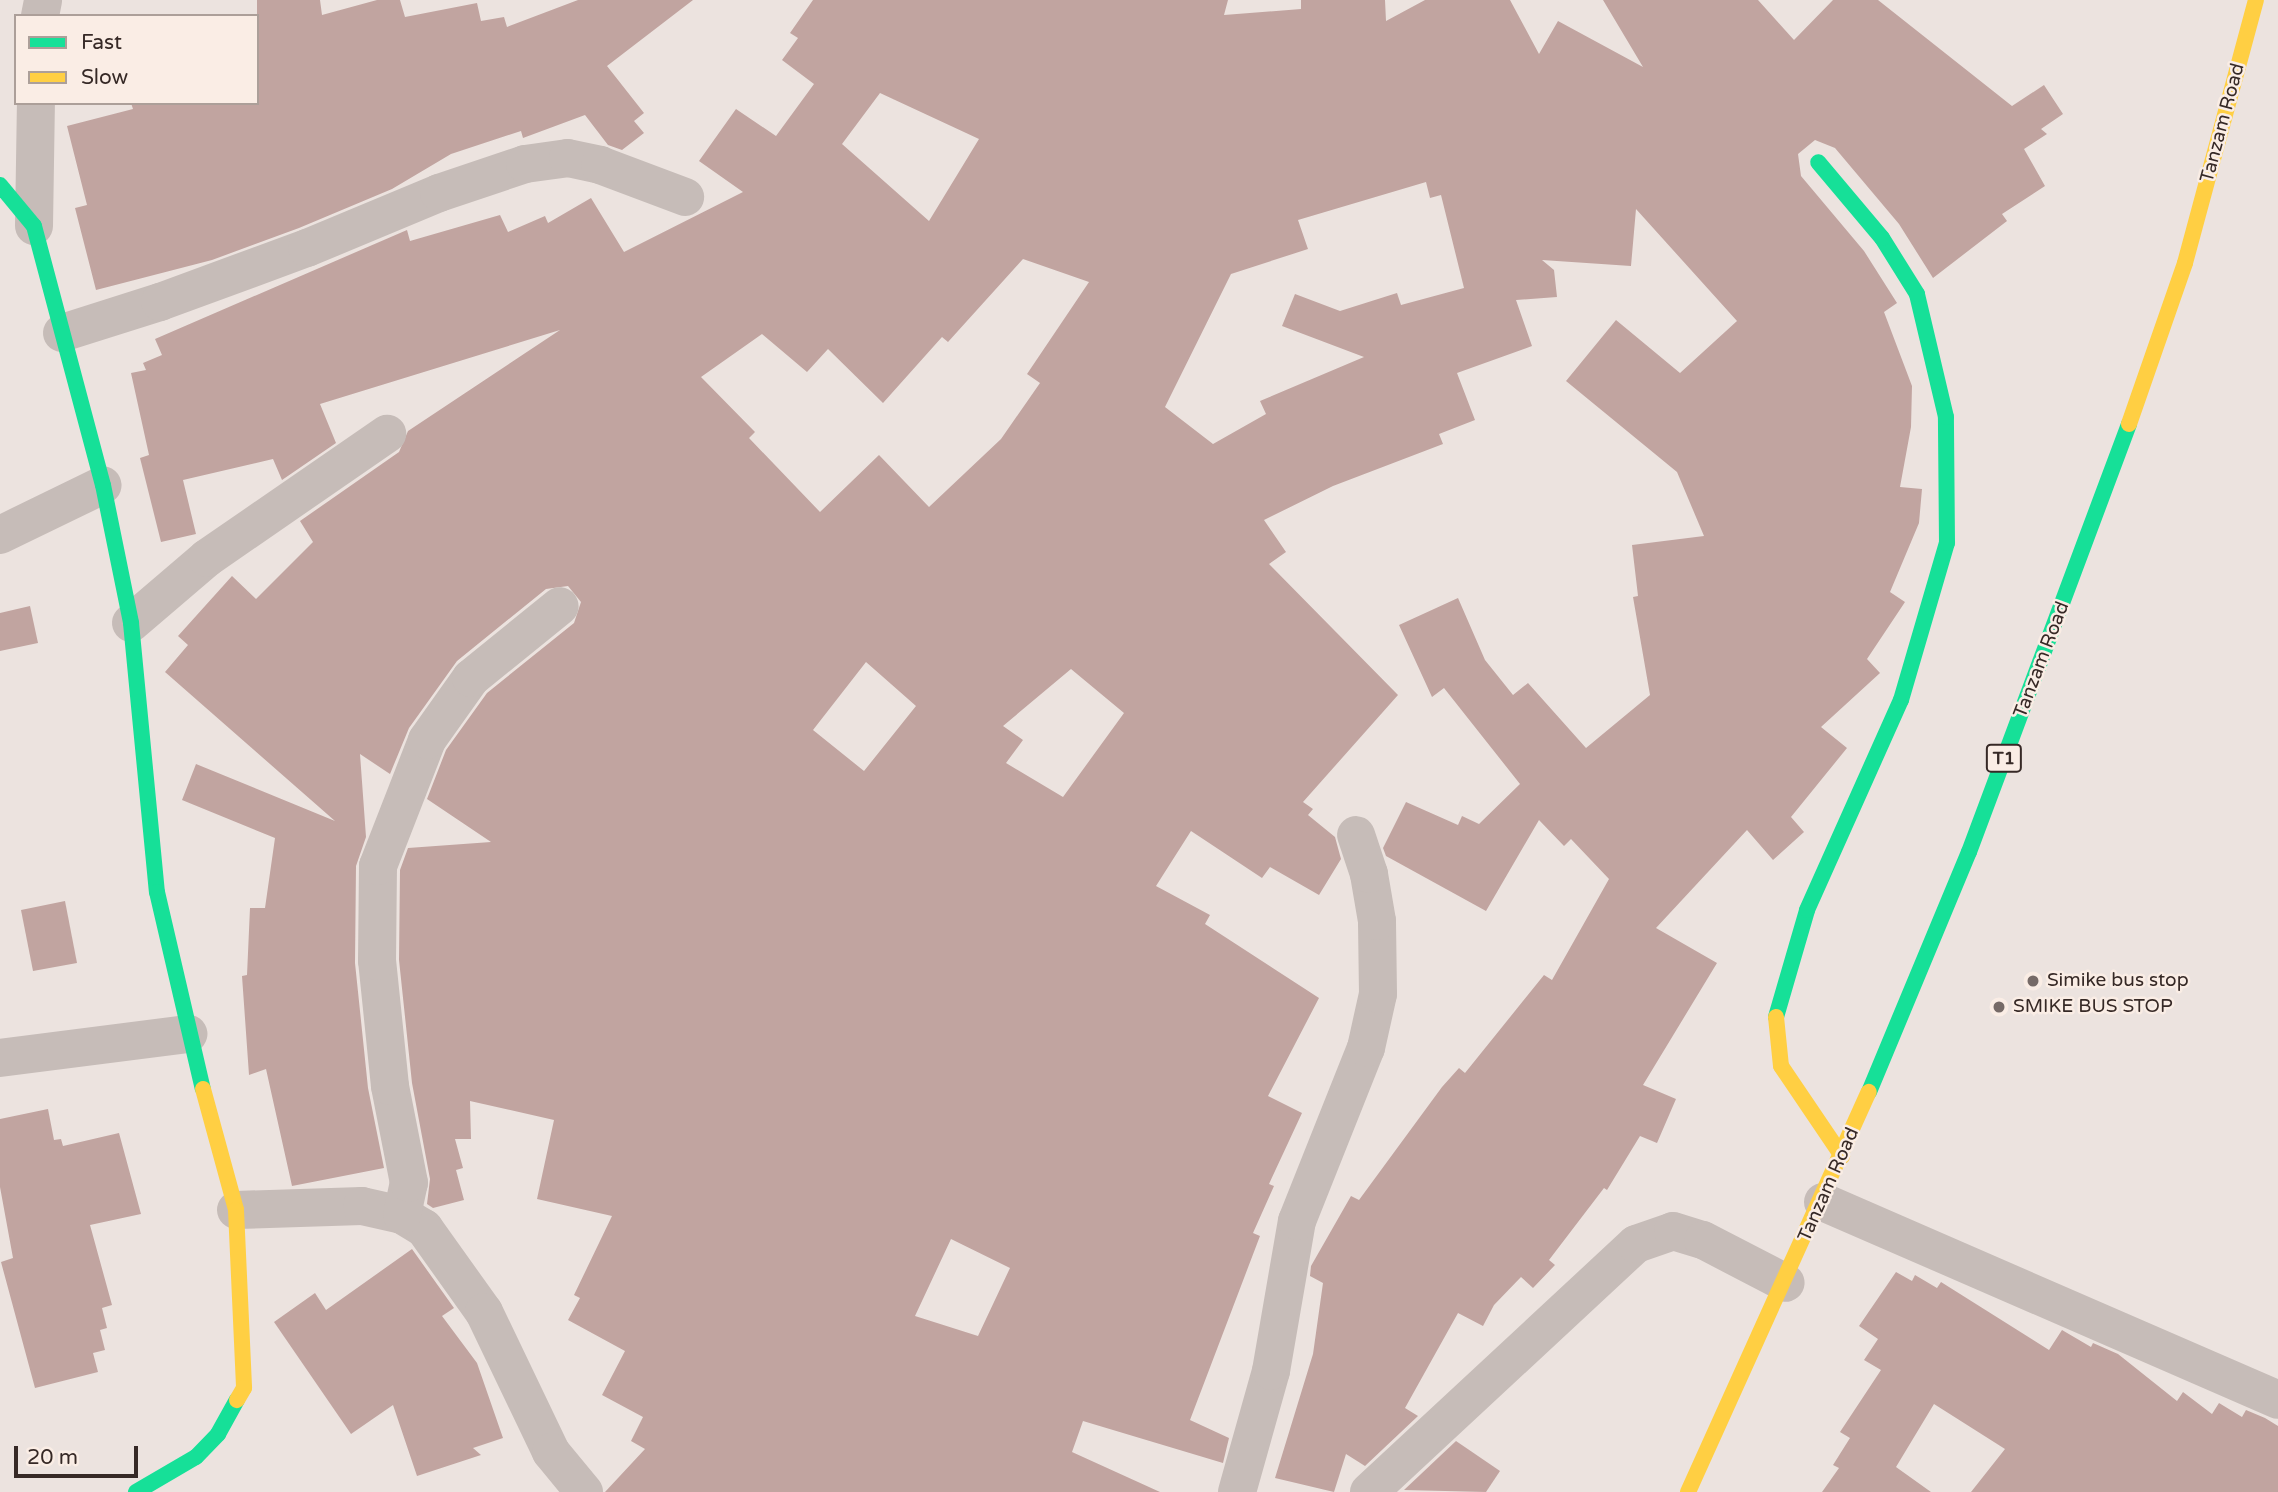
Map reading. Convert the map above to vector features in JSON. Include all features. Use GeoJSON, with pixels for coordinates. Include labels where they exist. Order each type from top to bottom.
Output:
{"type":"FeatureCollection","features":[{"type":"Feature","properties":{"kind":"main road","name":"Tanzam Road"},"geometry":{"type":"LineString","coordinates":[[1688,1492],[1823,1202],[1969,852],[2080,562],[2185,263],[2256,0]]}},
{"type":"Feature","properties":{"kind":"main road"},"geometry":{"type":"LineString","coordinates":[[1818,162],[1882,238],[1917,294],[1946,417],[1943,556],[1901,700],[1807,910],[1776,1013],[1781,1066],[1842,1156]]}},
{"type":"Feature","properties":{"kind":"main road"},"geometry":{"type":"LineString","coordinates":[[0,185],[34,226],[103,485],[131,623],[157,892],[188,1034],[236,1210],[244,1388],[218,1434],[196,1457],[136,1492]]}},
{"type":"Feature","properties":{"kind":"street"},"geometry":{"type":"LineString","coordinates":[[34,226],[36,105]]}},
{"type":"Feature","properties":{"kind":"street"},"geometry":{"type":"LineString","coordinates":[[62,333],[197,289],[439,193],[525,164],[568,158],[600,165],[685,197]]}},
{"type":"Feature","properties":{"kind":"street"},"geometry":{"type":"LineString","coordinates":[[131,623],[207,558],[387,434]]}},
{"type":"Feature","properties":{"kind":"street"},"geometry":{"type":"LineString","coordinates":[[0,535],[103,485]]}},
{"type":"Feature","properties":{"kind":"street"},"geometry":{"type":"LineString","coordinates":[[402,1215],[409,1183],[390,1086],[377,961],[378,866],[428,740],[442,719],[471,678],[561,606]]}},
{"type":"Feature","properties":{"kind":"street"},"geometry":{"type":"LineString","coordinates":[[1237,1492],[1271,1371],[1297,1221],[1366,1048],[1378,994],[1377,921],[1369,874],[1356,835]]}},
{"type":"Feature","properties":{"kind":"street"},"geometry":{"type":"LineString","coordinates":[[0,1058],[188,1034]]}},
{"type":"Feature","properties":{"kind":"street"},"geometry":{"type":"LineString","coordinates":[[1823,1202],[2278,1400]]}},
{"type":"Feature","properties":{"kind":"street"},"geometry":{"type":"LineString","coordinates":[[236,1210],[324,1204],[402,1215],[424,1228],[456,1268],[484,1312],[551,1452],[584,1492]]}},
{"type":"Feature","properties":{"kind":"street"},"geometry":{"type":"LineString","coordinates":[[1369,1492],[1636,1244],[1673,1231],[1703,1240],[1786,1283]]}},
{"type":"Feature","properties":{"kind":"building"},"geometry":{"type":"Polygon","coordinates":[[[257,0],[320,0],[322,15],[377,0],[400,0],[405,17],[477,3],[481,21],[504,17],[507,27],[578,0],[693,0],[607,66],[644,113],[634,121],[644,133],[622,150],[608,145],[585,115],[523,138],[521,131],[451,154],[392,189],[299,228],[212,260],[96,290],[75,208],[87,205],[67,126],[133,109],[132,105],[259,105],[257,0]]]}},
{"type":"Feature","properties":{"kind":"building"},"geometry":{"type":"Polygon","coordinates":[[[813,0],[1228,0],[1224,15],[1301,9],[1301,0],[1385,0],[1386,21],[1425,0],[1510,0],[1539,54],[1558,21],[1643,67],[1603,0],[1758,0],[1794,40],[1833,0],[1878,0],[2012,106],[2044,85],[2063,114],[2041,129],[2047,134],[2024,149],[2045,186],[2002,214],[2007,221],[1933,278],[1899,224],[1835,148],[1815,140],[1798,154],[1801,176],[1864,251],[1897,303],[1884,312],[1912,386],[1911,427],[1900,487],[1922,489],[1919,523],[1890,592],[1905,602],[1867,659],[1880,673],[1821,727],[1847,748],[1791,817],[1804,832],[1773,860],[1747,830],[1656,928],[1717,963],[1643,1085],[1676,1099],[1657,1143],[1640,1136],[1607,1190],[1604,1188],[1549,1260],[1555,1265],[1533,1288],[1521,1277],[1494,1305],[1483,1326],[1458,1313],[1405,1408],[1418,1416],[1365,1466],[1346,1454],[1334,1492],[1275,1478],[1313,1354],[1323,1283],[1310,1276],[1311,1266],[1351,1196],[1359,1200],[1442,1087],[1459,1068],[1465,1073],[1544,975],[1552,980],[1609,879],[1571,839],[1564,846],[1539,820],[1486,911],[1386,856],[1383,848],[1406,802],[1458,825],[1462,816],[1479,824],[1520,784],[1444,688],[1432,697],[1399,625],[1458,598],[1485,660],[1513,695],[1528,683],[1586,748],[1650,695],[1633,597],[1638,596],[1632,545],[1704,536],[1677,472],[1566,381],[1616,320],[1680,373],[1737,321],[1636,209],[1631,266],[1542,260],[1554,270],[1557,297],[1516,300],[1532,346],[1457,373],[1475,420],[1439,434],[1443,444],[1333,486],[1264,520],[1286,552],[1269,564],[1398,695],[1303,802],[1313,809],[1308,815],[1335,837],[1341,859],[1319,895],[1270,867],[1262,878],[1191,831],[1156,886],[1210,915],[1205,924],[1319,998],[1268,1096],[1302,1113],[1269,1184],[1274,1186],[1253,1233],[1260,1236],[1190,1420],[1229,1438],[1223,1463],[1083,1421],[1072,1452],[1160,1492],[605,1492],[645,1449],[631,1441],[643,1417],[602,1395],[625,1351],[568,1320],[580,1298],[574,1295],[612,1216],[537,1199],[554,1120],[470,1101],[471,1139],[455,1139],[463,1168],[456,1170],[464,1200],[433,1208],[427,1204],[430,1179],[412,1083],[399,960],[400,870],[408,848],[491,842],[427,799],[446,750],[487,693],[574,623],[581,602],[568,586],[546,589],[457,661],[409,728],[390,774],[360,754],[366,837],[356,866],[355,963],[368,1088],[384,1168],[292,1186],[266,1069],[249,1075],[242,976],[247,975],[250,908],[265,908],[275,838],[182,800],[196,764],[335,821],[165,672],[188,645],[178,636],[232,576],[256,599],[313,542],[300,521],[399,452],[408,431],[560,330],[320,404],[336,443],[282,480],[273,459],[183,480],[196,534],[161,542],[140,458],[149,455],[131,373],[146,370],[143,363],[162,355],[155,339],[407,230],[410,241],[500,215],[508,232],[545,216],[548,223],[591,198],[624,252],[743,192],[699,161],[736,109],[776,136],[814,84],[782,60],[798,38],[790,33],[813,0]],[[880,93],[842,144],[929,221],[979,139],[880,93]],[[1426,182],[1298,220],[1308,249],[1231,274],[1165,407],[1213,444],[1266,414],[1260,401],[1364,357],[1282,326],[1295,294],[1340,311],[1397,293],[1401,305],[1464,288],[1441,195],[1430,198],[1426,182]],[[1023,259],[948,342],[942,337],[883,403],[828,349],[807,372],[762,334],[701,377],[755,432],[749,438],[820,512],[879,455],[929,507],[1001,439],[1040,383],[1027,374],[1089,282],[1023,259]],[[866,662],[813,730],[864,771],[916,706],[866,662]],[[1071,669],[1003,726],[1023,740],[1006,763],[1063,797],[1124,713],[1071,669]],[[951,1239],[915,1316],[978,1336],[1010,1268],[951,1239]]]}},
{"type":"Feature","properties":{"kind":"building"},"geometry":{"type":"Polygon","coordinates":[[[30,606],[38,643],[0,651],[0,613],[30,606]]]}},
{"type":"Feature","properties":{"kind":"building"},"geometry":{"type":"Polygon","coordinates":[[[65,901],[77,963],[33,971],[21,910],[65,901]]]}},
{"type":"Feature","properties":{"kind":"building"},"geometry":{"type":"Polygon","coordinates":[[[48,1109],[54,1140],[61,1139],[63,1146],[119,1133],[141,1214],[90,1225],[112,1305],[102,1308],[107,1328],[100,1330],[105,1350],[93,1353],[98,1372],[35,1388],[1,1262],[13,1258],[0,1187],[0,1119],[48,1109]]]}},
{"type":"Feature","properties":{"kind":"building"},"geometry":{"type":"Polygon","coordinates":[[[412,1249],[454,1308],[442,1316],[477,1363],[503,1438],[473,1448],[481,1455],[417,1476],[393,1405],[351,1434],[274,1322],[315,1293],[326,1310],[412,1249]]]}},
{"type":"Feature","properties":{"kind":"building"},"geometry":{"type":"Polygon","coordinates":[[[1896,1272],[1912,1281],[1915,1275],[1937,1288],[1941,1282],[2049,1350],[2062,1330],[2091,1347],[2093,1343],[2118,1354],[2177,1401],[2183,1392],[2212,1414],[2219,1403],[2242,1417],[2246,1410],[2265,1418],[2278,1426],[2278,1492],[1971,1492],[2005,1449],[1934,1404],[1896,1467],[1931,1492],[1822,1492],[1839,1468],[1833,1465],[1850,1438],[1840,1432],[1881,1370],[1864,1360],[1878,1339],[1859,1326],[1896,1272]]]}},
{"type":"Feature","properties":{"kind":"building"},"geometry":{"type":"Polygon","coordinates":[[[1456,1441],[1500,1471],[1486,1492],[1404,1490],[1456,1441]]]}},
{"type":"Feature","properties":{"kind":"traffic: fast"},"geometry":{"type":"LineString","coordinates":[[1776,1017],[1807,910],[1901,700],[1947,543],[1946,417],[1917,294],[1882,238],[1818,162]]}},
{"type":"Feature","properties":{"kind":"traffic: fast"},"geometry":{"type":"LineString","coordinates":[[0,185],[34,226],[103,485],[131,623],[157,892],[203,1089]]}},
{"type":"Feature","properties":{"kind":"traffic: fast"},"geometry":{"type":"LineString","coordinates":[[1869,1092],[1969,852],[2129,424]]}},
{"type":"Feature","properties":{"kind":"traffic: fast"},"geometry":{"type":"LineString","coordinates":[[136,1492],[196,1457],[218,1434],[237,1400]]}},
{"type":"Feature","properties":{"kind":"traffic: slow"},"geometry":{"type":"LineString","coordinates":[[2129,424],[2185,263],[2256,0]]}},
{"type":"Feature","properties":{"kind":"traffic: slow"},"geometry":{"type":"LineString","coordinates":[[1776,1017],[1781,1066],[1842,1156]]}},
{"type":"Feature","properties":{"kind":"traffic: slow"},"geometry":{"type":"LineString","coordinates":[[203,1089],[236,1210],[244,1388],[237,1400]]}},
{"type":"Feature","properties":{"kind":"traffic: slow"},"geometry":{"type":"LineString","coordinates":[[1688,1492],[1869,1092]]}},
{"type":"Feature","properties":{"kind":"place","name":"Simike bus stop"},"geometry":{"type":"Point","coordinates":[2033,981]}},
{"type":"Feature","properties":{"kind":"place","name":"SMIKE BUS STOP"},"geometry":{"type":"Point","coordinates":[1999,1007]}}]}
